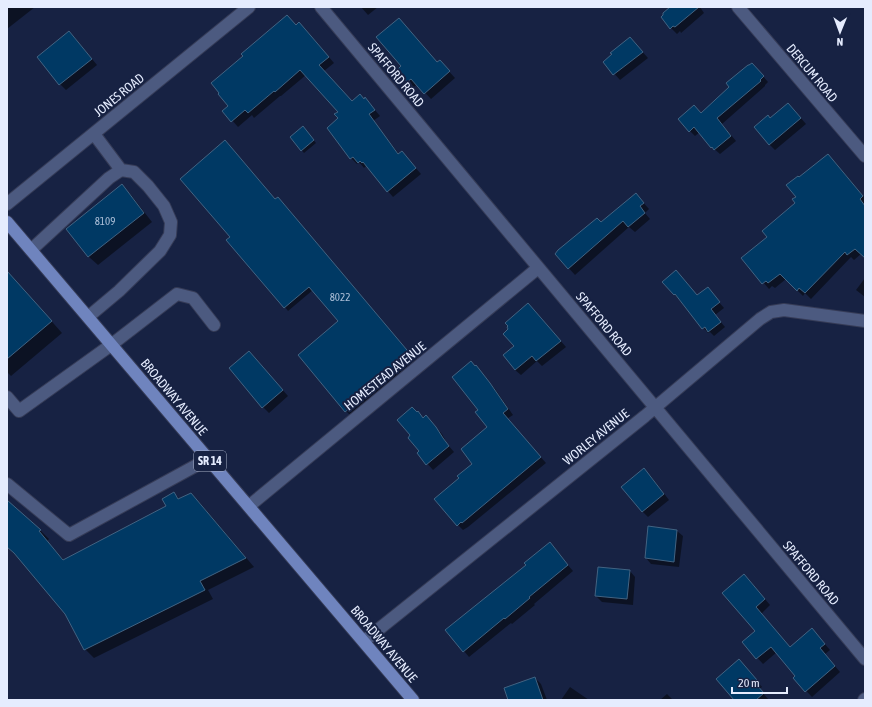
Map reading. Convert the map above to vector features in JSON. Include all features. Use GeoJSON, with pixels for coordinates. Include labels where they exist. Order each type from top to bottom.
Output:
{"type":"FeatureCollection","features":[{"type":"Feature","properties":{"kind":"main road","name":"BROADWAY AVENUE"},"geometry":{"type":"LineString","coordinates":[[7,222],[413,700]]}},
{"type":"Feature","properties":{"kind":"street","name":"JONES ROAD"},"geometry":{"type":"LineString","coordinates":[[7,204],[249,7]]}},
{"type":"Feature","properties":{"kind":"street","name":"SPAFFORD ROAD"},"geometry":{"type":"LineString","coordinates":[[321,7],[865,659]]}},
{"type":"Feature","properties":{"kind":"street","name":"DERCUM ROAD"},"geometry":{"type":"LineString","coordinates":[[738,7],[865,156]]}},
{"type":"Feature","properties":{"kind":"street"},"geometry":{"type":"LineString","coordinates":[[94,134],[121,170]]}},
{"type":"Feature","properties":{"kind":"street"},"geometry":{"type":"LineString","coordinates":[[31,250],[109,178],[121,170],[134,172],[148,186],[164,206],[171,222],[170,235],[160,251],[119,291],[88,317]]}},
{"type":"Feature","properties":{"kind":"street","name":"HOMESTEAD AVENUE"},"geometry":{"type":"LineString","coordinates":[[249,506],[538,268]]}},
{"type":"Feature","properties":{"kind":"street"},"geometry":{"type":"LineString","coordinates":[[7,397],[19,411],[112,345],[177,294],[193,298],[214,325]]}},
{"type":"Feature","properties":{"kind":"street","name":"WORLEY AVENUE"},"geometry":{"type":"LineString","coordinates":[[364,642],[655,407],[760,319],[771,312],[784,310],[865,321]]}},
{"type":"Feature","properties":{"kind":"street"},"geometry":{"type":"LineString","coordinates":[[7,484],[69,535],[208,459]]}},
{"type":"Feature","properties":{"kind":"building"},"geometry":{"type":"Polygon","coordinates":[[[670,7],[699,7],[675,27],[673,26],[670,29],[661,17],[670,7]]]}},
{"type":"Feature","properties":{"kind":"building"},"geometry":{"type":"Polygon","coordinates":[[[287,15],[296,25],[299,22],[329,57],[319,65],[352,101],[360,94],[364,99],[365,97],[375,110],[369,114],[398,154],[402,151],[416,168],[387,192],[363,162],[362,163],[360,161],[358,163],[353,157],[350,159],[327,128],[338,118],[334,114],[338,112],[300,70],[248,113],[245,110],[231,122],[222,111],[228,106],[211,83],[243,56],[241,54],[287,15]]]}},
{"type":"Feature","properties":{"kind":"building"},"geometry":{"type":"Polygon","coordinates":[[[399,18],[437,62],[440,60],[450,71],[424,94],[411,79],[407,82],[397,70],[401,66],[376,37],[399,18]]]}},
{"type":"Feature","properties":{"kind":"building"},"geometry":{"type":"Polygon","coordinates":[[[69,31],[92,59],[59,85],[37,57],[69,31]]]}},
{"type":"Feature","properties":{"kind":"building"},"geometry":{"type":"Polygon","coordinates":[[[630,37],[643,52],[613,75],[603,62],[612,54],[610,53],[630,37]]]}},
{"type":"Feature","properties":{"kind":"building"},"geometry":{"type":"Polygon","coordinates":[[[752,63],[764,76],[760,80],[761,81],[717,118],[731,136],[714,150],[694,127],[689,132],[678,119],[694,105],[701,113],[729,87],[726,83],[752,63]]]}},
{"type":"Feature","properties":{"kind":"building"},"geometry":{"type":"Polygon","coordinates":[[[788,103],[801,118],[769,145],[754,127],[768,115],[770,118],[788,103]]]}},
{"type":"Feature","properties":{"kind":"building"},"geometry":{"type":"Polygon","coordinates":[[[303,126],[314,140],[301,151],[290,137],[303,126]]]}},
{"type":"Feature","properties":{"kind":"building"},"geometry":{"type":"Polygon","coordinates":[[[225,140],[275,199],[278,197],[412,356],[345,412],[298,355],[338,321],[309,287],[284,308],[226,240],[230,237],[180,179],[225,140]]]}},
{"type":"Feature","properties":{"kind":"building"},"geometry":{"type":"Polygon","coordinates":[[[828,154],[863,196],[860,199],[865,206],[865,258],[855,249],[847,255],[845,252],[805,293],[799,288],[797,291],[780,274],[768,283],[766,281],[762,284],[741,258],[767,237],[762,231],[795,203],[792,199],[796,197],[786,185],[798,176],[799,177],[828,154]]]}},
{"type":"Feature","properties":{"kind":"building"},"geometry":{"type":"Polygon","coordinates":[[[122,184],[144,213],[88,257],[66,229],[122,184]]]}},
{"type":"Feature","properties":{"kind":"building"},"geometry":{"type":"Polygon","coordinates":[[[636,193],[644,203],[640,206],[645,213],[628,227],[623,221],[568,269],[555,254],[558,250],[597,218],[601,222],[636,193]]]}},
{"type":"Feature","properties":{"kind":"building"},"geometry":{"type":"Polygon","coordinates":[[[676,270],[697,295],[708,287],[720,302],[711,309],[721,322],[708,332],[705,327],[702,329],[675,294],[674,295],[662,282],[676,270]]]}},
{"type":"Feature","properties":{"kind":"building"},"geometry":{"type":"Polygon","coordinates":[[[7,271],[52,321],[7,359],[7,271]]]}},
{"type":"Feature","properties":{"kind":"building"},"geometry":{"type":"Polygon","coordinates":[[[528,303],[561,341],[536,361],[532,356],[515,370],[503,355],[514,346],[503,334],[508,329],[508,326],[505,323],[528,303]]]}},
{"type":"Feature","properties":{"kind":"building"},"geometry":{"type":"Polygon","coordinates":[[[249,351],[283,390],[262,408],[229,368],[249,351]]]}},
{"type":"Feature","properties":{"kind":"building"},"geometry":{"type":"Polygon","coordinates":[[[471,361],[490,383],[508,409],[503,413],[541,457],[457,526],[434,499],[459,478],[457,476],[472,464],[461,449],[487,427],[475,412],[478,410],[452,377],[471,361]]]}},
{"type":"Feature","properties":{"kind":"building"},"geometry":{"type":"Polygon","coordinates":[[[412,407],[417,412],[418,411],[423,418],[426,415],[449,446],[426,465],[417,453],[419,451],[408,438],[410,435],[397,420],[412,407]]]}},
{"type":"Feature","properties":{"kind":"building"},"geometry":{"type":"Polygon","coordinates":[[[644,468],[664,494],[642,512],[621,487],[644,468]]]}},
{"type":"Feature","properties":{"kind":"building"},"geometry":{"type":"Polygon","coordinates":[[[174,492],[178,499],[191,493],[246,558],[200,581],[205,590],[84,650],[65,614],[14,553],[7,547],[7,500],[41,530],[39,531],[63,560],[166,506],[162,499],[174,492]]]}},
{"type":"Feature","properties":{"kind":"building"},"geometry":{"type":"Polygon","coordinates":[[[648,526],[677,530],[674,562],[645,558],[648,526]]]}},
{"type":"Feature","properties":{"kind":"building"},"geometry":{"type":"Polygon","coordinates":[[[550,542],[568,565],[505,619],[504,618],[463,652],[445,630],[526,565],[524,563],[550,542]]]}},
{"type":"Feature","properties":{"kind":"building"},"geometry":{"type":"Polygon","coordinates":[[[598,567],[630,570],[627,599],[595,596],[598,567]]]}},
{"type":"Feature","properties":{"kind":"building"},"geometry":{"type":"Polygon","coordinates":[[[744,574],[765,599],[756,607],[790,647],[812,628],[825,644],[820,648],[835,666],[805,692],[793,678],[795,676],[771,647],[756,659],[742,642],[755,631],[722,593],[744,574]]]}},
{"type":"Feature","properties":{"kind":"building"},"geometry":{"type":"Polygon","coordinates":[[[739,659],[757,680],[754,682],[764,693],[756,700],[734,700],[716,679],[739,659]]]}},
{"type":"Feature","properties":{"kind":"building"},"geometry":{"type":"Polygon","coordinates":[[[535,677],[543,700],[508,700],[504,688],[535,677]]]}}]}
